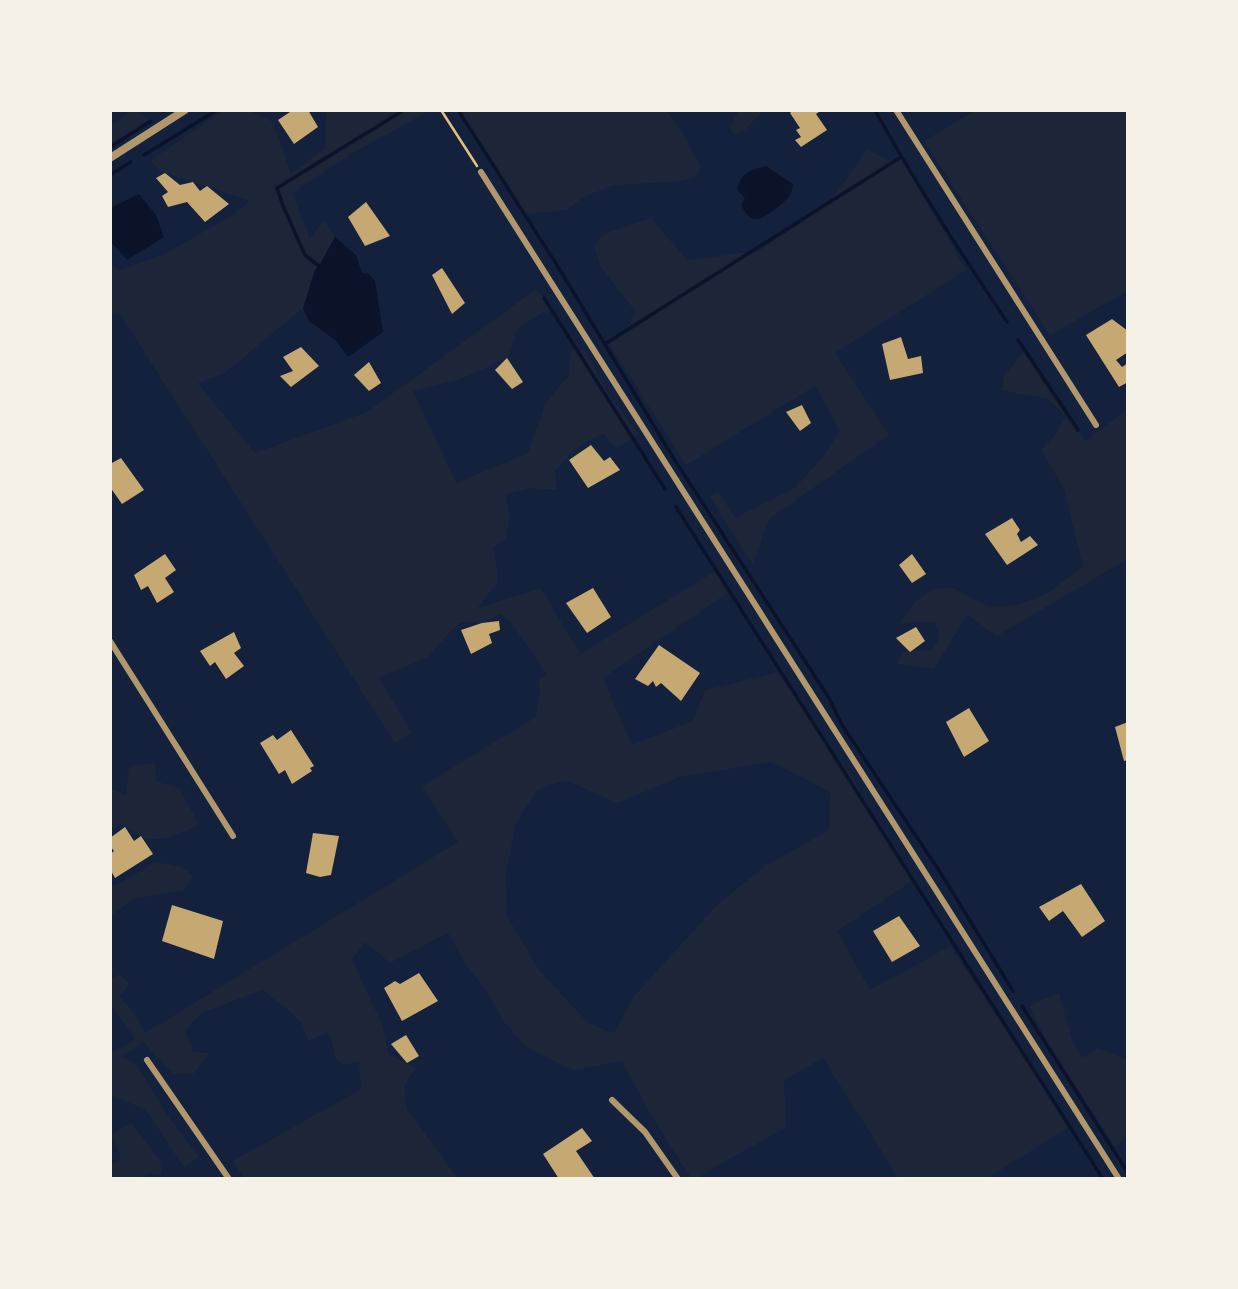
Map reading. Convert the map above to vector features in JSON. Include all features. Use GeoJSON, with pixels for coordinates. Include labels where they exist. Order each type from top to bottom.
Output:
{"type":"FeatureCollection","features":[{"type":"Feature","properties":{"kind":"street"},"geometry":{"type":"LineString","coordinates":[[110,158],[185,110]]}},
{"type":"Feature","properties":{"kind":"street"},"geometry":{"type":"LineString","coordinates":[[896,110],[1097,425]]}},
{"type":"Feature","properties":{"kind":"street"},"geometry":{"type":"LineString","coordinates":[[481,172],[1119,1179]]}},
{"type":"Feature","properties":{"kind":"street"},"geometry":{"type":"LineString","coordinates":[[110,641],[233,836]]}},
{"type":"Feature","properties":{"kind":"street"},"geometry":{"type":"LineString","coordinates":[[147,1060],[229,1179]]}},
{"type":"Feature","properties":{"kind":"street"},"geometry":{"type":"LineString","coordinates":[[612,1100],[645,1132],[678,1179]]}},
{"type":"Feature","properties":{"kind":"path"},"geometry":{"type":"LineString","coordinates":[[441,110],[481,172]]}},
{"type":"Feature","properties":{"kind":"shaded area"},"geometry":{"type":"Polygon","coordinates":[[[131,110],[136,110],[149,120],[110,145],[110,126],[131,110]]]}},
{"type":"Feature","properties":{"kind":"shaded area"},"geometry":{"type":"Polygon","coordinates":[[[224,110],[248,110],[273,122],[291,174],[325,148],[326,110],[431,110],[353,153],[292,193],[310,239],[324,220],[335,237],[315,270],[303,308],[225,373],[198,383],[255,453],[367,412],[536,289],[552,307],[518,328],[507,358],[461,379],[413,391],[456,483],[528,453],[545,404],[568,376],[572,349],[585,350],[609,395],[639,434],[616,449],[604,434],[583,444],[555,471],[557,490],[532,488],[505,494],[510,518],[505,540],[493,547],[497,583],[478,608],[541,588],[580,654],[717,570],[732,590],[603,678],[632,745],[693,721],[705,690],[778,672],[850,774],[912,881],[837,931],[870,990],[950,946],[1071,1126],[986,1179],[899,1179],[823,1058],[784,1080],[786,1128],[692,1179],[652,1117],[622,1061],[573,1070],[527,1048],[504,1022],[448,933],[390,963],[365,942],[352,960],[382,1024],[389,1055],[416,1068],[404,1086],[407,1109],[458,1179],[245,1179],[233,1161],[361,1089],[359,1062],[343,1065],[335,1057],[328,1032],[308,1041],[302,1023],[262,990],[202,1013],[185,1030],[193,1052],[209,1053],[193,1074],[174,1074],[144,1042],[121,1057],[137,1065],[169,1118],[199,1156],[184,1168],[144,1109],[110,1095],[110,1054],[135,1039],[110,1003],[110,979],[120,974],[129,984],[119,997],[131,1009],[145,1033],[458,842],[422,786],[536,717],[539,680],[547,674],[512,624],[501,614],[482,623],[460,622],[426,658],[379,678],[412,733],[395,743],[118,311],[110,315],[110,260],[118,271],[166,253],[226,219],[250,201],[160,171],[151,160],[224,110]],[[771,762],[680,777],[618,803],[565,780],[537,790],[516,823],[506,873],[507,916],[539,970],[588,1023],[614,1033],[635,995],[718,904],[765,866],[829,830],[830,792],[771,762]]]}},
{"type":"Feature","properties":{"kind":"shaded area"},"geometry":{"type":"Polygon","coordinates":[[[459,110],[666,110],[701,167],[695,178],[674,182],[614,185],[586,196],[567,209],[525,213],[459,110]]]}},
{"type":"Feature","properties":{"kind":"shaded area"},"geometry":{"type":"Polygon","coordinates":[[[739,110],[764,110],[745,130],[734,135],[730,127],[739,110]]]}},
{"type":"Feature","properties":{"kind":"shaded area"},"geometry":{"type":"Polygon","coordinates":[[[976,110],[1128,110],[1128,291],[1050,335],[924,141],[976,110]]]}},
{"type":"Feature","properties":{"kind":"shaded area"},"geometry":{"type":"Polygon","coordinates":[[[867,150],[894,163],[901,157],[966,270],[835,353],[889,435],[769,519],[753,565],[710,497],[718,491],[735,518],[795,488],[826,453],[840,430],[815,386],[686,465],[606,339],[626,330],[636,312],[600,266],[594,246],[604,234],[651,218],[687,260],[759,251],[828,204],[867,150]]]}},
{"type":"Feature","properties":{"kind":"shaded area"},"geometry":{"type":"Polygon","coordinates":[[[766,166],[793,184],[792,189],[784,202],[761,218],[755,219],[744,210],[741,205],[745,198],[737,190],[744,176],[766,166]]]}},
{"type":"Feature","properties":{"kind":"shaded area"},"geometry":{"type":"Polygon","coordinates":[[[139,194],[156,215],[164,237],[127,260],[110,241],[110,208],[139,194]]]}},
{"type":"Feature","properties":{"kind":"shaded area"},"geometry":{"type":"Polygon","coordinates":[[[335,237],[356,255],[362,273],[369,274],[375,281],[383,332],[348,357],[335,340],[309,321],[303,308],[315,270],[335,237]]]}},
{"type":"Feature","properties":{"kind":"shaded area"},"geometry":{"type":"Polygon","coordinates":[[[1026,349],[1034,368],[1085,441],[1128,409],[1128,559],[997,636],[967,615],[934,669],[897,664],[903,652],[931,650],[940,638],[935,622],[900,623],[915,602],[932,589],[954,588],[988,606],[1012,606],[1044,595],[1083,567],[1064,489],[1041,450],[1052,439],[1066,417],[1048,399],[1002,390],[1004,376],[1026,349]]]}},
{"type":"Feature","properties":{"kind":"shaded area"},"geometry":{"type":"Polygon","coordinates":[[[155,763],[156,781],[180,789],[199,825],[168,838],[147,840],[120,824],[110,830],[110,788],[126,795],[129,766],[155,763]]]}},
{"type":"Feature","properties":{"kind":"shaded area"},"geometry":{"type":"Polygon","coordinates":[[[155,863],[181,867],[193,877],[184,890],[134,899],[110,916],[110,885],[116,885],[155,863]]]}},
{"type":"Feature","properties":{"kind":"shaded area"},"geometry":{"type":"Polygon","coordinates":[[[1059,993],[1073,1043],[1082,1058],[1098,1048],[1128,1060],[1128,1119],[1124,1140],[1115,1147],[1047,1041],[1029,1007],[1059,993]]]}},
{"type":"Feature","properties":{"kind":"shaded area"},"geometry":{"type":"Polygon","coordinates":[[[131,1123],[160,1160],[162,1173],[154,1176],[150,1172],[138,1179],[110,1179],[110,1165],[121,1159],[112,1134],[131,1123]]]}},
{"type":"Feature","properties":{"kind":"building"},"geometry":{"type":"Polygon","coordinates":[[[293,110],[308,110],[318,127],[294,144],[278,120],[293,110]]]}},
{"type":"Feature","properties":{"kind":"building"},"geometry":{"type":"Polygon","coordinates":[[[793,110],[822,110],[816,114],[827,130],[801,147],[795,140],[801,137],[796,130],[800,128],[790,113],[793,110]]]}},
{"type":"Feature","properties":{"kind":"building"},"geometry":{"type":"Polygon","coordinates":[[[165,173],[180,185],[193,182],[200,191],[207,186],[229,204],[205,222],[187,202],[168,207],[162,196],[168,192],[156,178],[165,173]]]}},
{"type":"Feature","properties":{"kind":"building"},"geometry":{"type":"Polygon","coordinates":[[[366,202],[390,236],[365,246],[348,217],[366,202]]]}},
{"type":"Feature","properties":{"kind":"building"},"geometry":{"type":"Polygon","coordinates":[[[442,268],[465,303],[452,314],[432,275],[442,268]]]}},
{"type":"Feature","properties":{"kind":"building"},"geometry":{"type":"Polygon","coordinates":[[[1112,319],[1128,331],[1128,352],[1116,360],[1122,367],[1128,363],[1128,382],[1119,387],[1086,335],[1112,319]]]}},
{"type":"Feature","properties":{"kind":"building"},"geometry":{"type":"Polygon","coordinates":[[[901,337],[908,359],[921,356],[923,373],[890,380],[882,344],[901,337]]]}},
{"type":"Feature","properties":{"kind":"building"},"geometry":{"type":"Polygon","coordinates":[[[301,347],[319,366],[291,387],[280,376],[293,371],[283,357],[301,347]]]}},
{"type":"Feature","properties":{"kind":"building"},"geometry":{"type":"Polygon","coordinates":[[[507,358],[523,382],[512,389],[495,370],[507,358]]]}},
{"type":"Feature","properties":{"kind":"building"},"geometry":{"type":"Polygon","coordinates":[[[369,362],[381,383],[369,391],[354,375],[369,362]]]}},
{"type":"Feature","properties":{"kind":"building"},"geometry":{"type":"Polygon","coordinates":[[[802,405],[811,423],[800,431],[786,412],[802,405]]]}},
{"type":"Feature","properties":{"kind":"building"},"geometry":{"type":"Polygon","coordinates":[[[591,445],[604,461],[610,457],[620,470],[588,488],[569,460],[591,445]]]}},
{"type":"Feature","properties":{"kind":"building"},"geometry":{"type":"Polygon","coordinates":[[[121,458],[144,490],[122,504],[110,487],[110,464],[121,458]]]}},
{"type":"Feature","properties":{"kind":"building"},"geometry":{"type":"Polygon","coordinates":[[[1012,518],[1020,530],[1017,534],[1021,542],[1030,536],[1038,545],[1007,565],[985,534],[1012,518]]]}},
{"type":"Feature","properties":{"kind":"building"},"geometry":{"type":"Polygon","coordinates":[[[165,554],[176,570],[165,578],[174,592],[157,603],[148,586],[141,590],[134,575],[165,554]]]}},
{"type":"Feature","properties":{"kind":"building"},"geometry":{"type":"Polygon","coordinates":[[[912,554],[926,574],[912,583],[899,565],[912,554]]]}},
{"type":"Feature","properties":{"kind":"building"},"geometry":{"type":"Polygon","coordinates":[[[593,588],[611,617],[587,633],[566,603],[593,588]]]}},
{"type":"Feature","properties":{"kind":"building"},"geometry":{"type":"Polygon","coordinates":[[[499,621],[500,630],[489,634],[492,643],[471,654],[461,630],[499,621]]]}},
{"type":"Feature","properties":{"kind":"building"},"geometry":{"type":"Polygon","coordinates":[[[916,627],[925,641],[910,652],[896,638],[916,627]]]}},
{"type":"Feature","properties":{"kind":"building"},"geometry":{"type":"Polygon","coordinates":[[[234,632],[241,648],[234,653],[244,666],[226,679],[215,662],[210,666],[200,651],[234,632]]]}},
{"type":"Feature","properties":{"kind":"building"},"geometry":{"type":"Polygon","coordinates":[[[659,645],[700,673],[681,701],[661,683],[656,687],[653,681],[648,686],[635,679],[659,645]]]}},
{"type":"Feature","properties":{"kind":"building"},"geometry":{"type":"Polygon","coordinates":[[[969,708],[989,741],[964,757],[946,722],[969,708]]]}},
{"type":"Feature","properties":{"kind":"building"},"geometry":{"type":"Polygon","coordinates":[[[1128,722],[1128,760],[1124,761],[1115,727],[1128,722]]]}},
{"type":"Feature","properties":{"kind":"building"},"geometry":{"type":"Polygon","coordinates":[[[291,730],[314,766],[310,768],[312,771],[292,784],[285,770],[279,774],[260,743],[273,735],[277,740],[291,730]]]}},
{"type":"Feature","properties":{"kind":"building"},"geometry":{"type":"Polygon","coordinates":[[[125,827],[134,841],[141,836],[153,854],[115,878],[110,869],[110,854],[114,851],[110,846],[110,838],[125,827]]]}},
{"type":"Feature","properties":{"kind":"building"},"geometry":{"type":"Polygon","coordinates":[[[313,833],[339,836],[331,875],[320,877],[306,873],[313,833]]]}},
{"type":"Feature","properties":{"kind":"building"},"geometry":{"type":"Polygon","coordinates":[[[1081,884],[1105,921],[1082,937],[1063,911],[1049,921],[1039,907],[1081,884]]]}},
{"type":"Feature","properties":{"kind":"building"},"geometry":{"type":"Polygon","coordinates":[[[172,905],[223,921],[214,959],[162,941],[172,905]]]}},
{"type":"Feature","properties":{"kind":"building"},"geometry":{"type":"Polygon","coordinates":[[[899,916],[920,946],[892,962],[873,931],[899,916]]]}},
{"type":"Feature","properties":{"kind":"building"},"geometry":{"type":"Polygon","coordinates":[[[419,973],[438,1001],[402,1021],[384,988],[395,981],[400,984],[419,973]]]}},
{"type":"Feature","properties":{"kind":"building"},"geometry":{"type":"Polygon","coordinates":[[[406,1035],[419,1056],[407,1063],[391,1044],[406,1035]]]}},
{"type":"Feature","properties":{"kind":"building"},"geometry":{"type":"Polygon","coordinates":[[[582,1128],[592,1141],[576,1151],[595,1179],[559,1179],[543,1154],[582,1128]]]}},
{"type":"Feature","properties":{"kind":"waterway"},"geometry":{"type":"LineString","coordinates":[[144,155],[217,110]]}},
{"type":"Feature","properties":{"kind":"waterway"},"geometry":{"type":"LineString","coordinates":[[319,266],[305,255],[277,188],[404,110]]}},
{"type":"Feature","properties":{"kind":"waterway"},"geometry":{"type":"LineString","coordinates":[[458,110],[560,270],[674,459],[829,698],[842,725],[942,875],[1013,991]]}},
{"type":"Feature","properties":{"kind":"waterway"},"geometry":{"type":"LineString","coordinates":[[875,110],[922,191],[1007,322]]}},
{"type":"Feature","properties":{"kind":"waterway"},"geometry":{"type":"LineString","coordinates":[[110,147],[151,121]]}},
{"type":"Feature","properties":{"kind":"waterway"},"geometry":{"type":"LineString","coordinates":[[605,344],[901,157]]}},
{"type":"Feature","properties":{"kind":"waterway"},"geometry":{"type":"LineString","coordinates":[[110,175],[131,162]]}},
{"type":"Feature","properties":{"kind":"waterway"},"geometry":{"type":"LineString","coordinates":[[544,298],[665,489]]}},
{"type":"Feature","properties":{"kind":"waterway"},"geometry":{"type":"LineString","coordinates":[[1018,340],[1078,430]]}},
{"type":"Feature","properties":{"kind":"waterway"},"geometry":{"type":"LineString","coordinates":[[676,507],[1103,1179]]}},
{"type":"Feature","properties":{"kind":"waterway"},"geometry":{"type":"LineString","coordinates":[[1022,1006],[1128,1173]]}}]}
